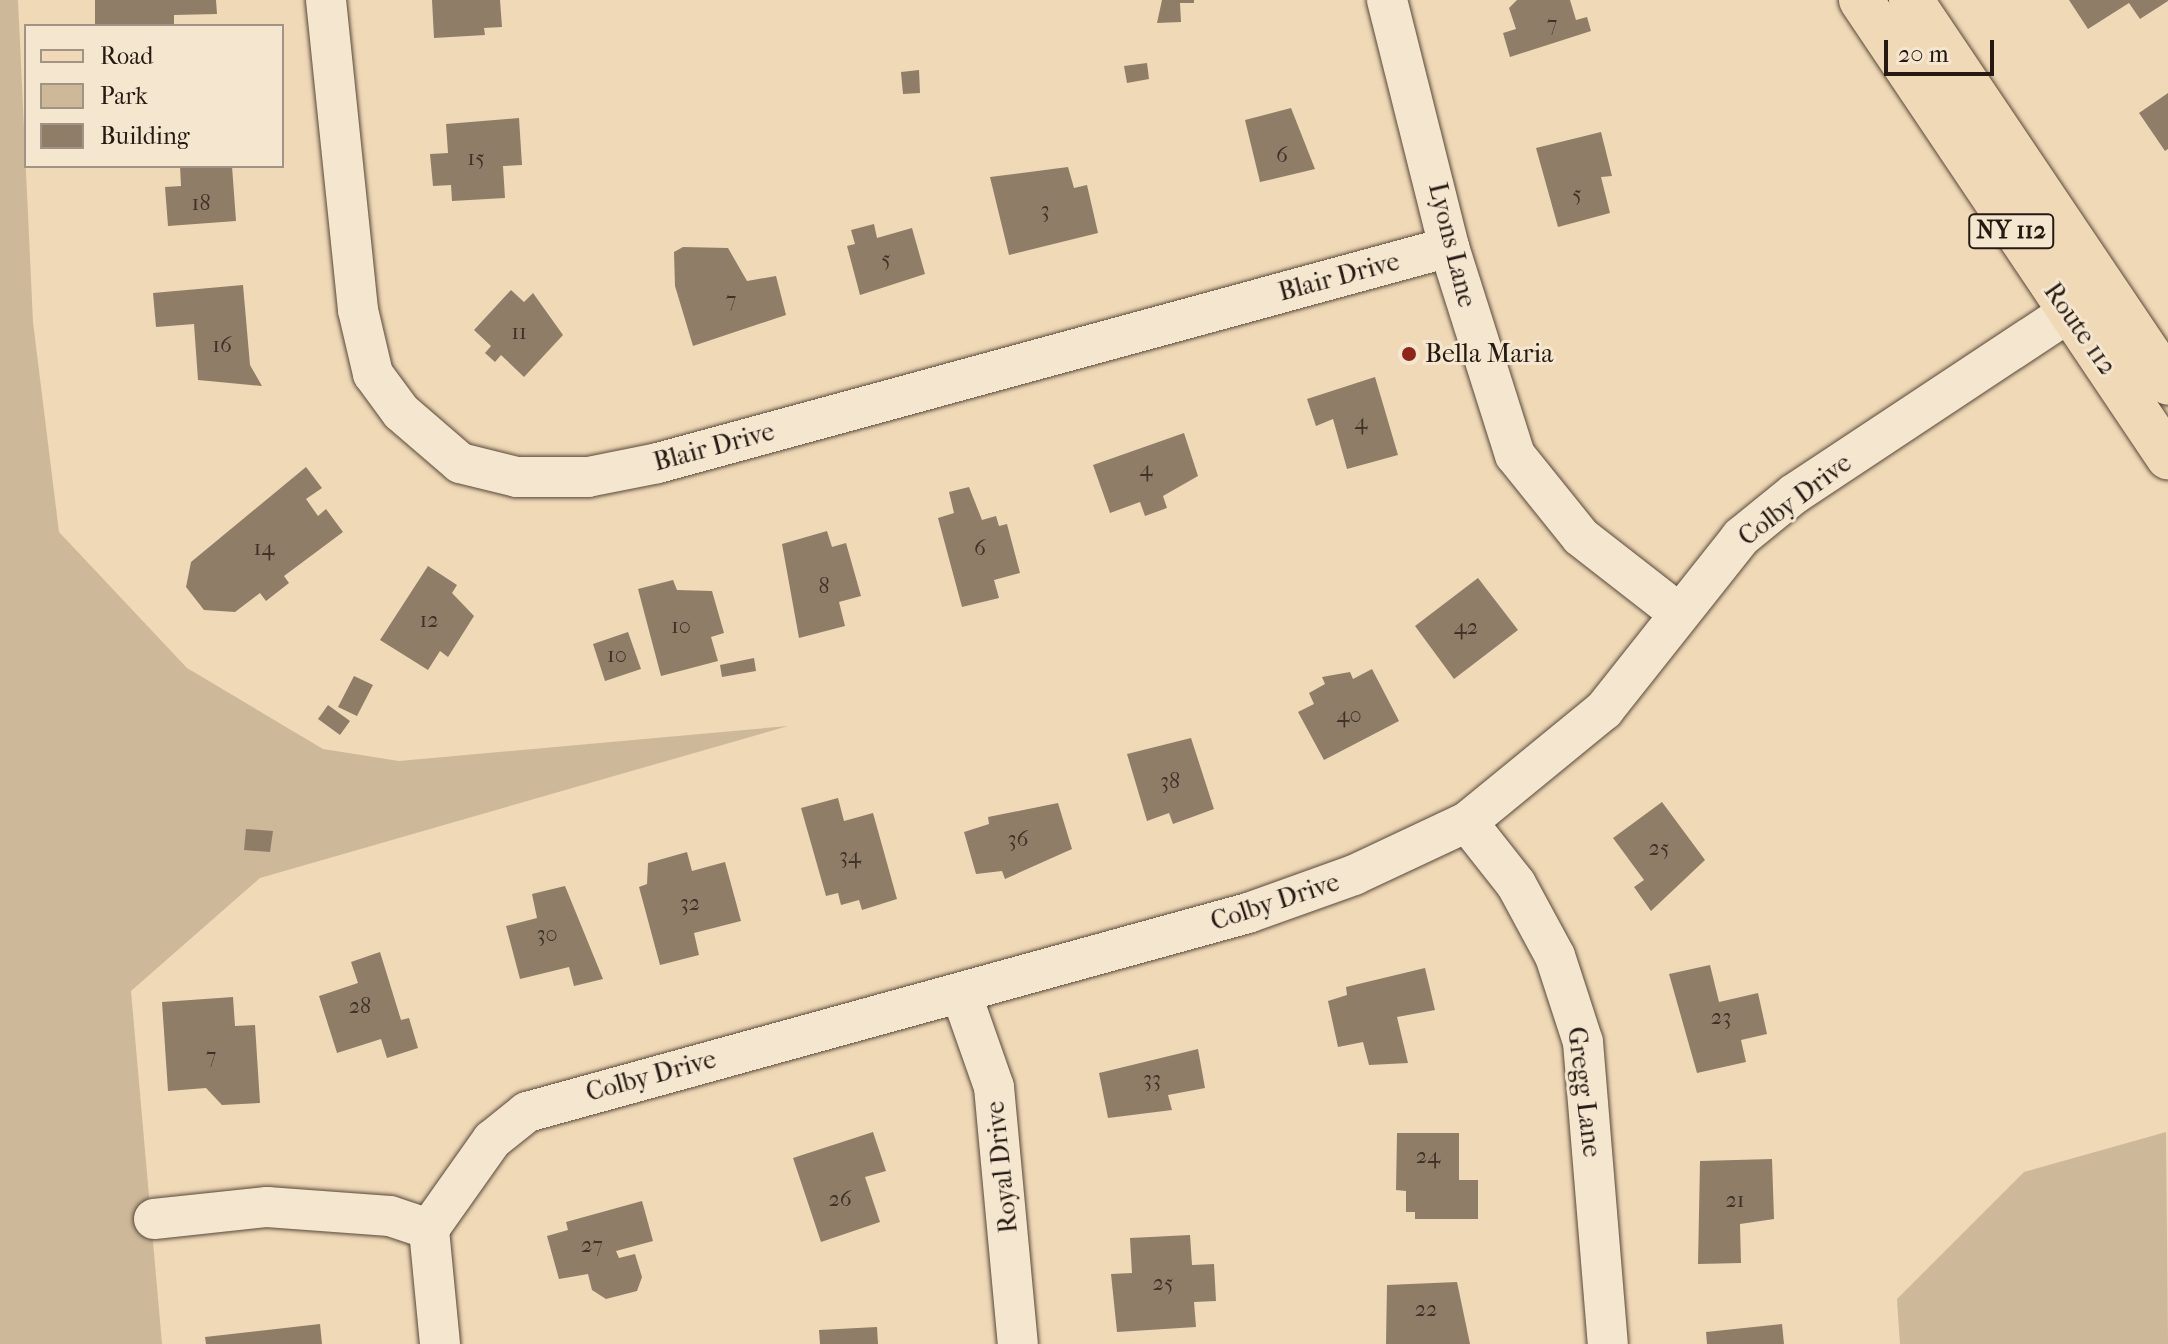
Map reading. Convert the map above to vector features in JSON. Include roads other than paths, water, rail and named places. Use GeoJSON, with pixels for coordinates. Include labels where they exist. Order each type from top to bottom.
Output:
{"type":"FeatureCollection","features":[{"type":"Feature","properties":{"kind":"main road","name":"Route 112"},"geometry":{"type":"LineString","coordinates":[[1861,0],[2168,457]]}},
{"type":"Feature","properties":{"kind":"main road","name":"Route 112"},"geometry":{"type":"LineString","coordinates":[[1911,0],[2168,383]]}},
{"type":"Feature","properties":{"kind":"street","name":"Blair Drive"},"geometry":{"type":"LineString","coordinates":[[326,0],[358,310],[373,374],[401,412],[460,463],[517,477],[588,477],[658,463],[1449,247]]}},
{"type":"Feature","properties":{"kind":"street","name":"Lyons Lane"},"geometry":{"type":"LineString","coordinates":[[1387,0],[1449,247],[1502,424],[1523,468],[1581,537],[1676,611]]}},
{"type":"Feature","properties":{"kind":"street","name":"Colby Drive"},"geometry":{"type":"LineString","coordinates":[[429,1229],[492,1140],[527,1112],[962,996],[1248,913],[1354,875],[1467,822],[1604,710],[1676,611],[1741,537],[1794,494],[2104,288]]}},
{"type":"Feature","properties":{"kind":"street","name":"Gregg Lane"},"geometry":{"type":"LineString","coordinates":[[1467,822],[1516,884],[1555,956],[1583,1042],[1608,1344]]}},
{"type":"Feature","properties":{"kind":"street","name":"Royal Drive"},"geometry":{"type":"LineString","coordinates":[[962,996],[994,1087],[1018,1344]]}},
{"type":"Feature","properties":{"kind":"street"},"geometry":{"type":"LineString","coordinates":[[154,1219],[267,1207],[390,1216],[429,1229],[440,1344]]}},
{"type":"Feature","properties":{"kind":"place","name":"Bella Maria"},"geometry":{"type":"Point","coordinates":[1409,354]}}]}
